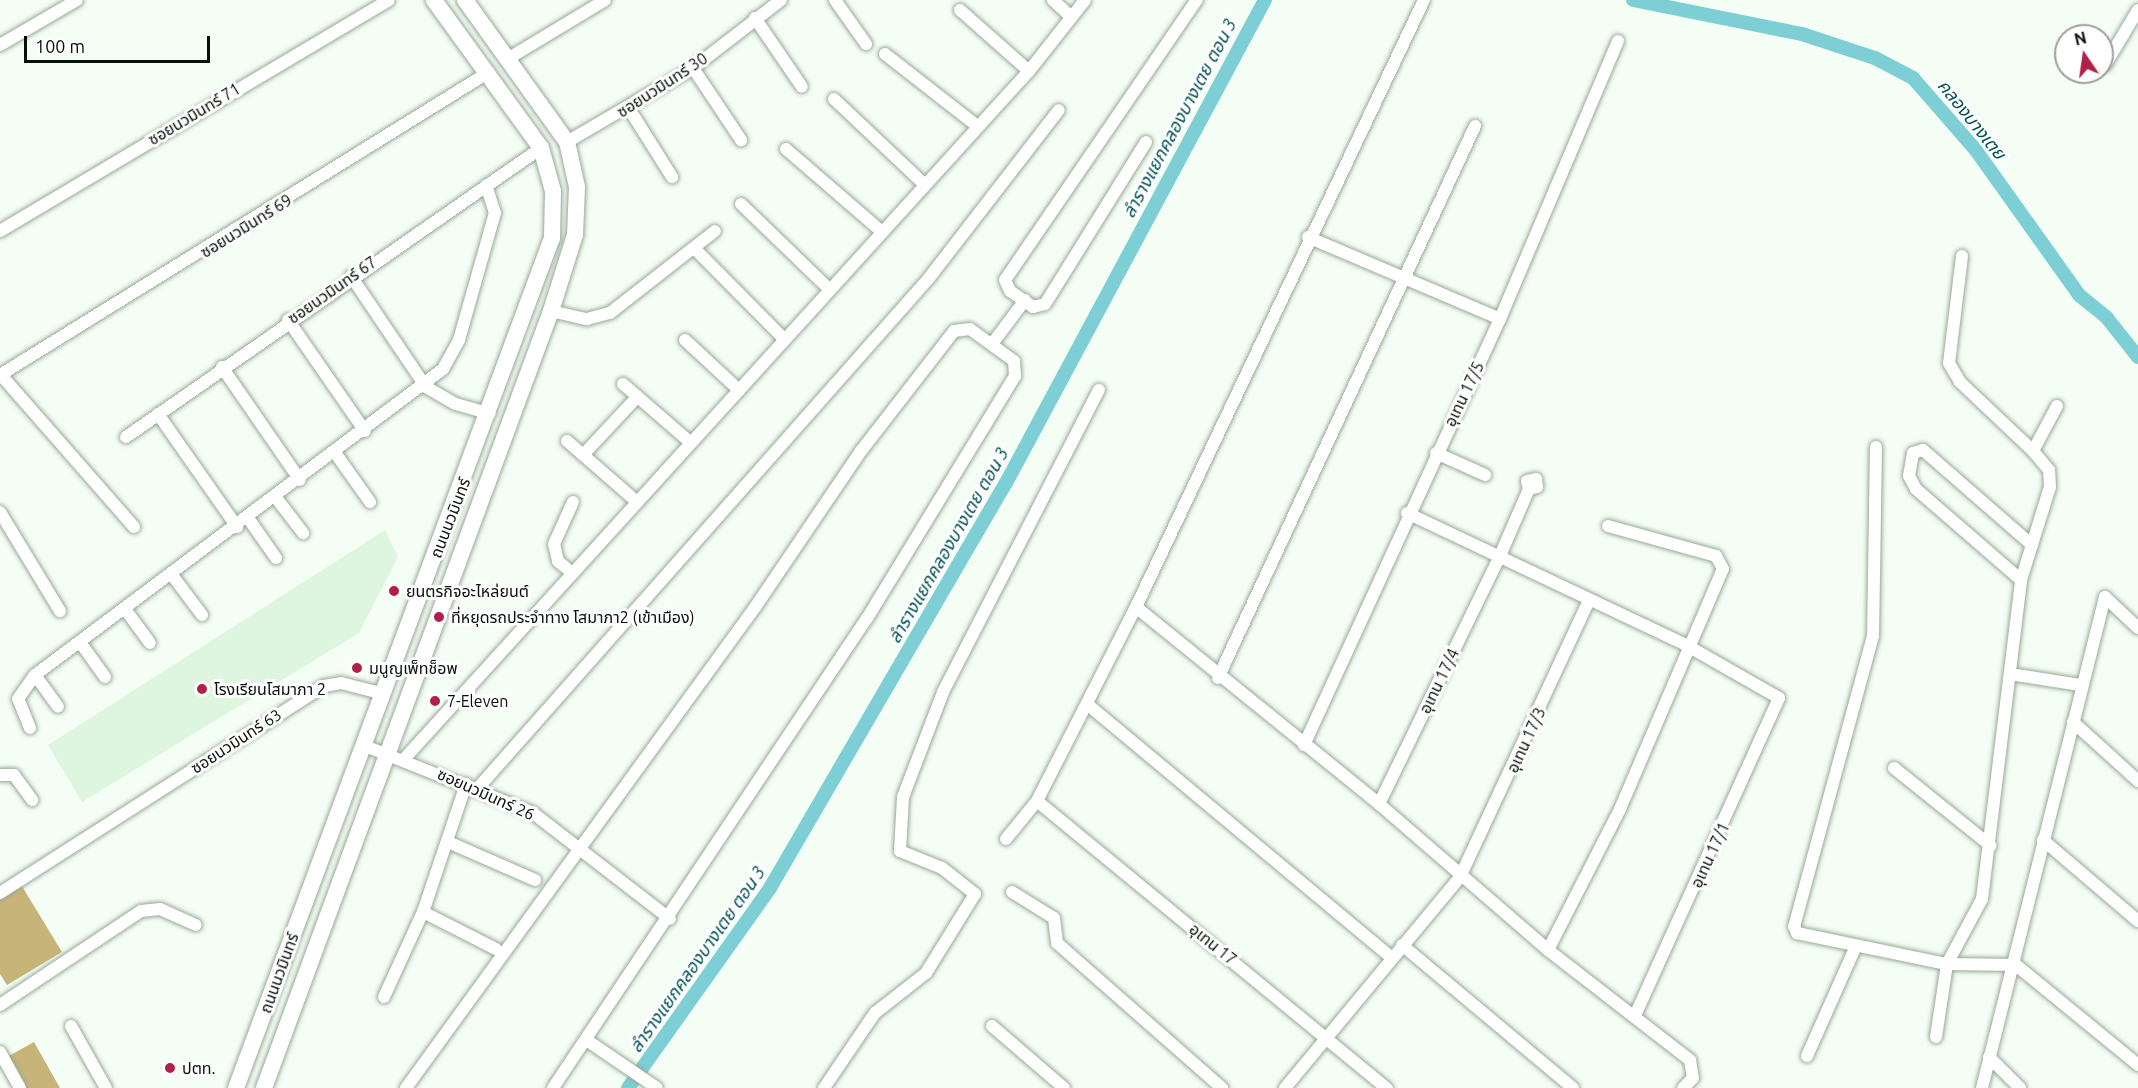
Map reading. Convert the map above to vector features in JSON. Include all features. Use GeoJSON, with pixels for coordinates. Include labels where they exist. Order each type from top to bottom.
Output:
{"type":"FeatureCollection","features":[{"type":"Feature","properties":{"kind":"main road","name":"ถนนนวมินทร์"},"geometry":{"type":"LineString","coordinates":[[236,1088],[490,414],[552,238],[553,191],[541,148],[489,72],[434,0]]}},
{"type":"Feature","properties":{"kind":"main road","name":"ถนนนวมินทร์"},"geometry":{"type":"LineString","coordinates":[[264,1088],[551,311],[577,212],[567,142],[510,58],[465,0]]}},
{"type":"Feature","properties":{"kind":"street"},"geometry":{"type":"LineString","coordinates":[[0,45],[77,0]]}},
{"type":"Feature","properties":{"kind":"street","name":"ซอยนวมินทร์ 71"},"geometry":{"type":"LineString","coordinates":[[0,231],[389,0]]}},
{"type":"Feature","properties":{"kind":"street"},"geometry":{"type":"LineString","coordinates":[[510,58],[605,0]]}},
{"type":"Feature","properties":{"kind":"street","name":"ซอยนวมินทร์ 30"},"geometry":{"type":"LineString","coordinates":[[567,142],[693,68],[781,0]]}},
{"type":"Feature","properties":{"kind":"street"},"geometry":{"type":"LineString","coordinates":[[835,0],[866,44]]}},
{"type":"Feature","properties":{"kind":"street"},"geometry":{"type":"LineString","coordinates":[[1053,0],[1071,17]]}},
{"type":"Feature","properties":{"kind":"street"},"geometry":{"type":"LineString","coordinates":[[405,758],[571,572],[739,390],[828,288],[1029,71],[1086,0]]}},
{"type":"Feature","properties":{"kind":"street"},"geometry":{"type":"LineString","coordinates":[[1146,142],[1045,304],[1033,307],[1010,291],[1005,280],[1197,0]]}},
{"type":"Feature","properties":{"kind":"street"},"geometry":{"type":"LineString","coordinates":[[1006,839],[1037,801],[1136,608],[1308,237],[1424,0]]}},
{"type":"Feature","properties":{"kind":"street"},"geometry":{"type":"LineString","coordinates":[[960,10],[1029,71]]}},
{"type":"Feature","properties":{"kind":"street"},"geometry":{"type":"LineString","coordinates":[[2114,50],[2138,10]]}},
{"type":"Feature","properties":{"kind":"street"},"geometry":{"type":"LineString","coordinates":[[755,18],[802,87]]}},
{"type":"Feature","properties":{"kind":"street","name":"อุเทน 17/5"},"geometry":{"type":"LineString","coordinates":[[1304,745],[1407,513],[1500,320],[1618,41]]}},
{"type":"Feature","properties":{"kind":"street"},"geometry":{"type":"LineString","coordinates":[[885,54],[977,126]]}},
{"type":"Feature","properties":{"kind":"street"},"geometry":{"type":"LineString","coordinates":[[693,68],[741,141]]}},
{"type":"Feature","properties":{"kind":"street","name":"ซอยนวมินทร์ 69"},"geometry":{"type":"LineString","coordinates":[[0,375],[489,72]]}},
{"type":"Feature","properties":{"kind":"street"},"geometry":{"type":"LineString","coordinates":[[834,99],[924,184]]}},
{"type":"Feature","properties":{"kind":"street"},"geometry":{"type":"LineString","coordinates":[[628,107],[672,177]]}},
{"type":"Feature","properties":{"kind":"street"},"geometry":{"type":"LineString","coordinates":[[384,996],[423,912],[448,842],[472,786],[929,278],[1059,110]]}},
{"type":"Feature","properties":{"kind":"street"},"geometry":{"type":"LineString","coordinates":[[1218,678],[1407,280],[1475,126]]}},
{"type":"Feature","properties":{"kind":"street","name":"ซอยนวมินทร์ 67"},"geometry":{"type":"LineString","coordinates":[[126,437],[351,276],[541,148]]}},
{"type":"Feature","properties":{"kind":"street"},"geometry":{"type":"LineString","coordinates":[[786,148],[882,232]]}},
{"type":"Feature","properties":{"kind":"street"},"geometry":{"type":"LineString","coordinates":[[30,728],[18,699],[35,675],[277,499],[426,387],[459,340],[495,213],[486,185]]}},
{"type":"Feature","properties":{"kind":"street"},"geometry":{"type":"LineString","coordinates":[[741,204],[828,288]]}},
{"type":"Feature","properties":{"kind":"street"},"geometry":{"type":"LineString","coordinates":[[551,311],[599,318],[696,250],[715,231]]}},
{"type":"Feature","properties":{"kind":"street"},"geometry":{"type":"LineString","coordinates":[[1308,237],[1500,320]]}},
{"type":"Feature","properties":{"kind":"street"},"geometry":{"type":"LineString","coordinates":[[696,250],[784,339]]}},
{"type":"Feature","properties":{"kind":"street"},"geometry":{"type":"LineString","coordinates":[[1936,1037],[1947,964],[1982,900],[2021,580],[2051,478],[2033,451],[1960,382],[1949,363],[1962,256]]}},
{"type":"Feature","properties":{"kind":"street"},"geometry":{"type":"LineString","coordinates":[[351,276],[426,387],[456,404],[490,414]]}},
{"type":"Feature","properties":{"kind":"street"},"geometry":{"type":"LineString","coordinates":[[992,344],[1025,300]]}},
{"type":"Feature","properties":{"kind":"street"},"geometry":{"type":"LineString","coordinates":[[288,320],[365,431]]}},
{"type":"Feature","properties":{"kind":"street"},"geometry":{"type":"LineString","coordinates":[[406,1088],[578,847],[954,332],[970,329],[1014,361],[1015,376],[867,618],[670,919],[588,1041],[553,1088]]}},
{"type":"Feature","properties":{"kind":"street"},"geometry":{"type":"LineString","coordinates":[[685,340],[739,390]]}},
{"type":"Feature","properties":{"kind":"street"},"geometry":{"type":"LineString","coordinates":[[222,368],[300,480]]}},
{"type":"Feature","properties":{"kind":"street"},"geometry":{"type":"LineString","coordinates":[[0,375],[134,527]]}},
{"type":"Feature","properties":{"kind":"street"},"geometry":{"type":"LineString","coordinates":[[623,384],[691,443]]}},
{"type":"Feature","properties":{"kind":"street"},"geometry":{"type":"LineString","coordinates":[[824,1088],[875,1013],[926,973],[975,894],[942,868],[900,851],[903,796],[943,692],[1099,390]]}},
{"type":"Feature","properties":{"kind":"street"},"geometry":{"type":"LineString","coordinates":[[584,455],[636,397]]}},
{"type":"Feature","properties":{"kind":"street"},"geometry":{"type":"LineString","coordinates":[[2033,451],[2057,406]]}},
{"type":"Feature","properties":{"kind":"street"},"geometry":{"type":"LineString","coordinates":[[158,414],[237,526]]}},
{"type":"Feature","properties":{"kind":"street"},"geometry":{"type":"LineString","coordinates":[[567,441],[636,501]]}},
{"type":"Feature","properties":{"kind":"street"},"geometry":{"type":"LineString","coordinates":[[1876,447],[1873,636],[1794,926],[1805,937],[1947,964],[2016,965],[2138,1065]]}},
{"type":"Feature","properties":{"kind":"street"},"geometry":{"type":"LineString","coordinates":[[2021,580],[1916,489],[1909,476],[1913,453],[1923,450],[2032,545]]}},
{"type":"Feature","properties":{"kind":"street"},"geometry":{"type":"LineString","coordinates":[[1436,453],[1485,475]]}},
{"type":"Feature","properties":{"kind":"street"},"geometry":{"type":"LineString","coordinates":[[336,454],[370,502]]}},
{"type":"Feature","properties":{"kind":"street","name":"อุเทน 17/4"},"geometry":{"type":"LineString","coordinates":[[1379,804],[1529,489]]}},
{"type":"Feature","properties":{"kind":"street"},"geometry":{"type":"LineString","coordinates":[[277,499],[303,533]]}},
{"type":"Feature","properties":{"kind":"street"},"geometry":{"type":"LineString","coordinates":[[571,572],[558,561],[554,544],[573,502]]}},
{"type":"Feature","properties":{"kind":"street"},"geometry":{"type":"LineString","coordinates":[[0,512],[60,611]]}},
{"type":"Feature","properties":{"kind":"street"},"geometry":{"type":"LineString","coordinates":[[1407,513],[1588,602],[1686,645]]}},
{"type":"Feature","properties":{"kind":"street"},"geometry":{"type":"LineString","coordinates":[[248,518],[276,558]]}},
{"type":"Feature","properties":{"kind":"street"},"geometry":{"type":"LineString","coordinates":[[1548,951],[1620,809],[1686,645],[1723,569],[1721,562],[1608,526]]}},
{"type":"Feature","properties":{"kind":"street"},"geometry":{"type":"LineString","coordinates":[[172,575],[202,615]]}},
{"type":"Feature","properties":{"kind":"street"},"geometry":{"type":"LineString","coordinates":[[1982,1088],[2016,965],[2080,685],[2105,597],[2138,628]]}},
{"type":"Feature","properties":{"kind":"street","name":"อุเทน 17/3"},"geometry":{"type":"LineString","coordinates":[[1285,1088],[1460,877],[1588,602]]}},
{"type":"Feature","properties":{"kind":"street"},"geometry":{"type":"LineString","coordinates":[[1136,608],[1218,678],[1379,804],[1460,877],[1548,951],[1690,1060],[1693,1078],[1683,1088]]}},
{"type":"Feature","properties":{"kind":"street"},"geometry":{"type":"LineString","coordinates":[[125,609],[150,643]]}},
{"type":"Feature","properties":{"kind":"street"},"geometry":{"type":"LineString","coordinates":[[80,642],[105,677]]}},
{"type":"Feature","properties":{"kind":"street","name":"อุเทน 17/1"},"geometry":{"type":"LineString","coordinates":[[1634,1017],[1778,706],[1774,692],[1686,645]]}},
{"type":"Feature","properties":{"kind":"street"},"geometry":{"type":"LineString","coordinates":[[2010,674],[2080,685]]}},
{"type":"Feature","properties":{"kind":"street"},"geometry":{"type":"LineString","coordinates":[[35,675],[58,707]]}},
{"type":"Feature","properties":{"kind":"street","name":"ซอยนวมินทร์ 63"},"geometry":{"type":"LineString","coordinates":[[0,893],[324,686],[341,683],[384,694]]}},
{"type":"Feature","properties":{"kind":"street"},"geometry":{"type":"LineString","coordinates":[[1087,704],[1392,958]]}},
{"type":"Feature","properties":{"kind":"street"},"geometry":{"type":"LineString","coordinates":[[2073,722],[2138,781]]}},
{"type":"Feature","properties":{"kind":"street","name":"ซอยนวมินทร์ 26"},"geometry":{"type":"LineString","coordinates":[[365,746],[405,758],[533,813],[670,919]]}},
{"type":"Feature","properties":{"kind":"street"},"geometry":{"type":"LineString","coordinates":[[1894,768],[1990,846]]}},
{"type":"Feature","properties":{"kind":"street"},"geometry":{"type":"LineString","coordinates":[[0,775],[14,775],[32,800]]}},
{"type":"Feature","properties":{"kind":"street","name":"อุเทน 17"},"geometry":{"type":"LineString","coordinates":[[1037,801],[1387,1088]]}},
{"type":"Feature","properties":{"kind":"street"},"geometry":{"type":"LineString","coordinates":[[2043,840],[2138,921]]}},
{"type":"Feature","properties":{"kind":"street"},"geometry":{"type":"LineString","coordinates":[[448,842],[535,880]]}},
{"type":"Feature","properties":{"kind":"street"},"geometry":{"type":"LineString","coordinates":[[1012,892],[1054,918],[1057,943],[1222,1088]]}},
{"type":"Feature","properties":{"kind":"street"},"geometry":{"type":"LineString","coordinates":[[0,1005],[141,911],[160,909],[196,925]]}},
{"type":"Feature","properties":{"kind":"street"},"geometry":{"type":"LineString","coordinates":[[423,912],[496,949]]}},
{"type":"Feature","properties":{"kind":"street"},"geometry":{"type":"LineString","coordinates":[[1402,945],[1573,1088]]}},
{"type":"Feature","properties":{"kind":"street"},"geometry":{"type":"LineString","coordinates":[[1807,1056],[1856,946]]}},
{"type":"Feature","properties":{"kind":"street"},"geometry":{"type":"LineString","coordinates":[[71,1026],[106,1088]]}},
{"type":"Feature","properties":{"kind":"street"},"geometry":{"type":"LineString","coordinates":[[992,1026],[1064,1088]]}},
{"type":"Feature","properties":{"kind":"street"},"geometry":{"type":"LineString","coordinates":[[588,1041],[657,1088]]}},
{"type":"Feature","properties":{"kind":"street"},"geometry":{"type":"LineString","coordinates":[[0,1052],[20,1088]]}},
{"type":"Feature","properties":{"kind":"street"},"geometry":{"type":"LineString","coordinates":[[1989,1058],[2019,1088]]}},
{"type":"Feature","properties":{"kind":"shaded area","name":"โรงเรียนโสมาภา 2"},"geometry":{"type":"Polygon","coordinates":[[[385,530],[398,557],[359,633],[82,802],[48,745],[385,530]]]}},
{"type":"Feature","properties":{"kind":"shaded area"},"geometry":{"type":"Polygon","coordinates":[[[20,883],[62,952],[7,985],[0,974],[0,895],[20,883]]]}},
{"type":"Feature","properties":{"kind":"shaded area"},"geometry":{"type":"Polygon","coordinates":[[[34,1042],[60,1088],[24,1088],[7,1057],[34,1042]]]}},
{"type":"Feature","properties":{"kind":"waterway","name":"ลำรางแยกคลองบางเตย ตอน 3"},"geometry":{"type":"LineString","coordinates":[[628,1088],[770,888],[1006,483],[1265,0]]}},
{"type":"Feature","properties":{"kind":"waterway","name":"คลองบางเตย"},"geometry":{"type":"LineString","coordinates":[[1633,0],[1802,34],[1875,58],[1913,78],[1975,149],[2079,295],[2107,318],[2138,357]]}},
{"type":"Feature","properties":{"kind":"place","name":"ยนตรกิจอะไหล่ยนต์"},"geometry":{"type":"Point","coordinates":[394,591]}},
{"type":"Feature","properties":{"kind":"place","name":"ที่หยุดรถประจำทาง โสมาภา2 (เข้าเมือง)"},"geometry":{"type":"Point","coordinates":[439,617]}},
{"type":"Feature","properties":{"kind":"place","name":"มนูญเพ็ทช็อพ"},"geometry":{"type":"Point","coordinates":[357,668]}},
{"type":"Feature","properties":{"kind":"place","name":"โรงเรียนโสมาภา 2"},"geometry":{"type":"Point","coordinates":[202,689]}},
{"type":"Feature","properties":{"kind":"place","name":"7-Eleven"},"geometry":{"type":"Point","coordinates":[435,701]}},
{"type":"Feature","properties":{"kind":"place","name":"ปตท."},"geometry":{"type":"Point","coordinates":[170,1068]}}]}
